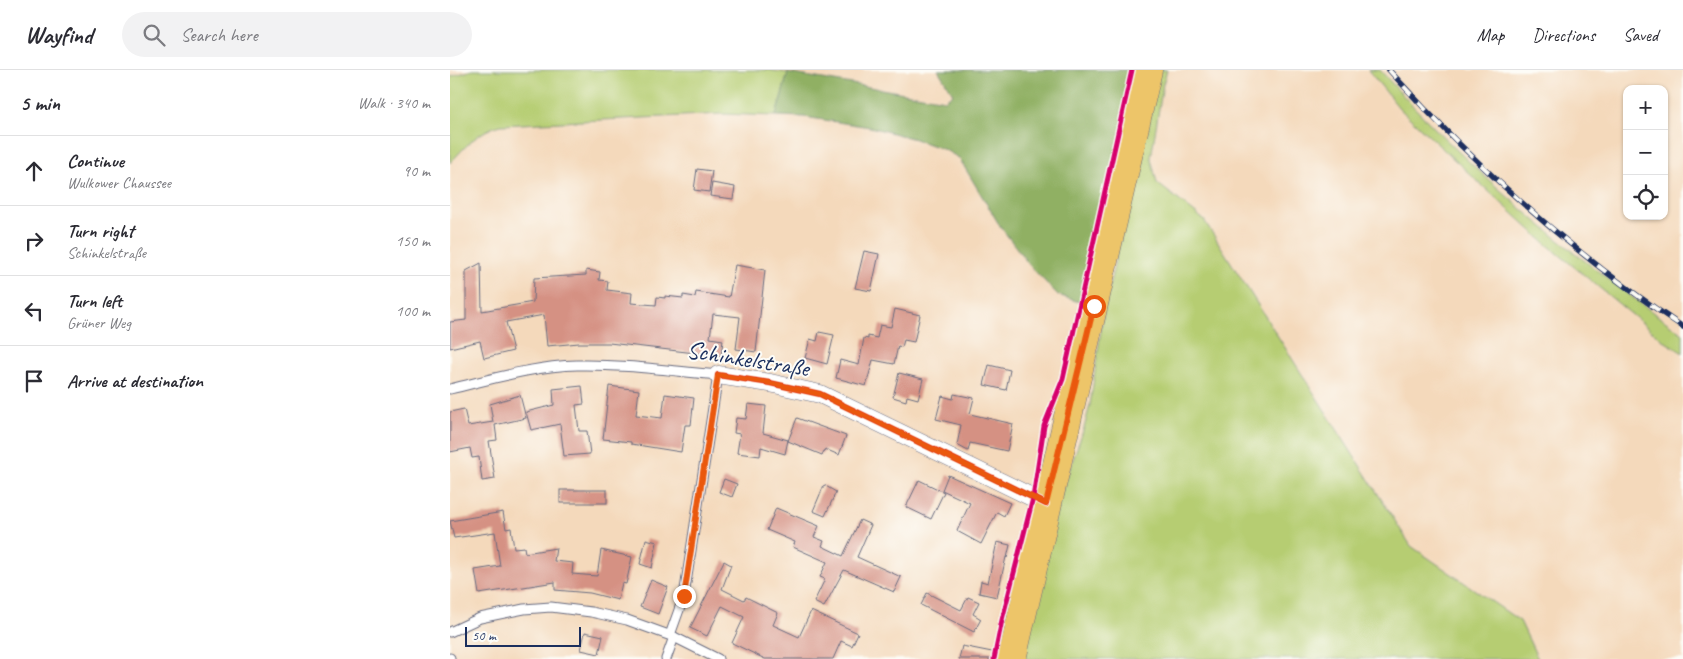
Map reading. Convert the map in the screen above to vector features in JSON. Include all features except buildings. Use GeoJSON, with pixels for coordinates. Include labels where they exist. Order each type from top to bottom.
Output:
{"type":"FeatureCollection","features":[{"type":"Feature","properties":{"kind":"main road"},"geometry":{"type":"LineString","coordinates":[[1012,659],[1046,504],[1148,70]]}},
{"type":"Feature","properties":{"kind":"street","name":"Schinkelstraße"},"geometry":{"type":"LineString","coordinates":[[718,375],[770,383],[820,394],[1046,504]]}},
{"type":"Feature","properties":{"kind":"lane","name":"Schinkelstraße"},"geometry":{"type":"LineString","coordinates":[[450,389],[530,370],[576,365],[619,366],[718,375]]}},
{"type":"Feature","properties":{"kind":"lane"},"geometry":{"type":"LineString","coordinates":[[666,659],[684,596],[718,375]]}},
{"type":"Feature","properties":{"kind":"lane"},"geometry":{"type":"LineString","coordinates":[[450,632],[480,618],[552,607],[591,612],[628,620],[672,636],[718,659]]}},
{"type":"Feature","properties":{"kind":"green space"},"geometry":{"type":"Polygon","coordinates":[[[472,70],[767,70],[788,73],[776,116],[722,114],[501,125],[479,135],[450,163],[450,77],[472,70]]]}},
{"type":"Feature","properties":{"kind":"green space"},"geometry":{"type":"Polygon","coordinates":[[[938,70],[1136,70],[1085,304],[1058,295],[1030,266],[1000,226],[959,158],[945,150],[915,139],[870,127],[804,117],[776,116],[788,73],[945,100],[953,94],[938,70]]]}},
{"type":"Feature","properties":{"kind":"green space"},"geometry":{"type":"Polygon","coordinates":[[[1158,70],[1167,70],[1151,158],[1157,183],[1204,220],[1411,546],[1520,621],[1538,659],[1018,659],[1056,508],[1084,428],[1090,405],[1104,310],[1158,70]]]}},
{"type":"Feature","properties":{"kind":"green space"},"geometry":{"type":"Polygon","coordinates":[[[1368,70],[1380,70],[1449,143],[1562,243],[1683,334],[1683,353],[1664,341],[1544,242],[1400,109],[1368,70]]]}},
{"type":"Feature","properties":{"kind":"railway"},"geometry":{"type":"LineString","coordinates":[[1389,70],[1456,141],[1528,208],[1643,300],[1683,327]]}},
{"type":"Feature","properties":{"kind":"cycle path"},"geometry":{"type":"LineString","coordinates":[[994,659],[1033,498],[1044,426],[1063,379],[1132,70]]}},
{"type":"Feature","properties":{"kind":"cycle path"},"geometry":{"type":"LineString","coordinates":[[718,375],[770,383],[820,394],[1046,504]]}},
{"type":"Feature","properties":{"kind":"route"},"geometry":{"type":"LineString","coordinates":[[684,596],[718,375],[770,383],[820,394],[1046,504],[1094,306]]}}]}
